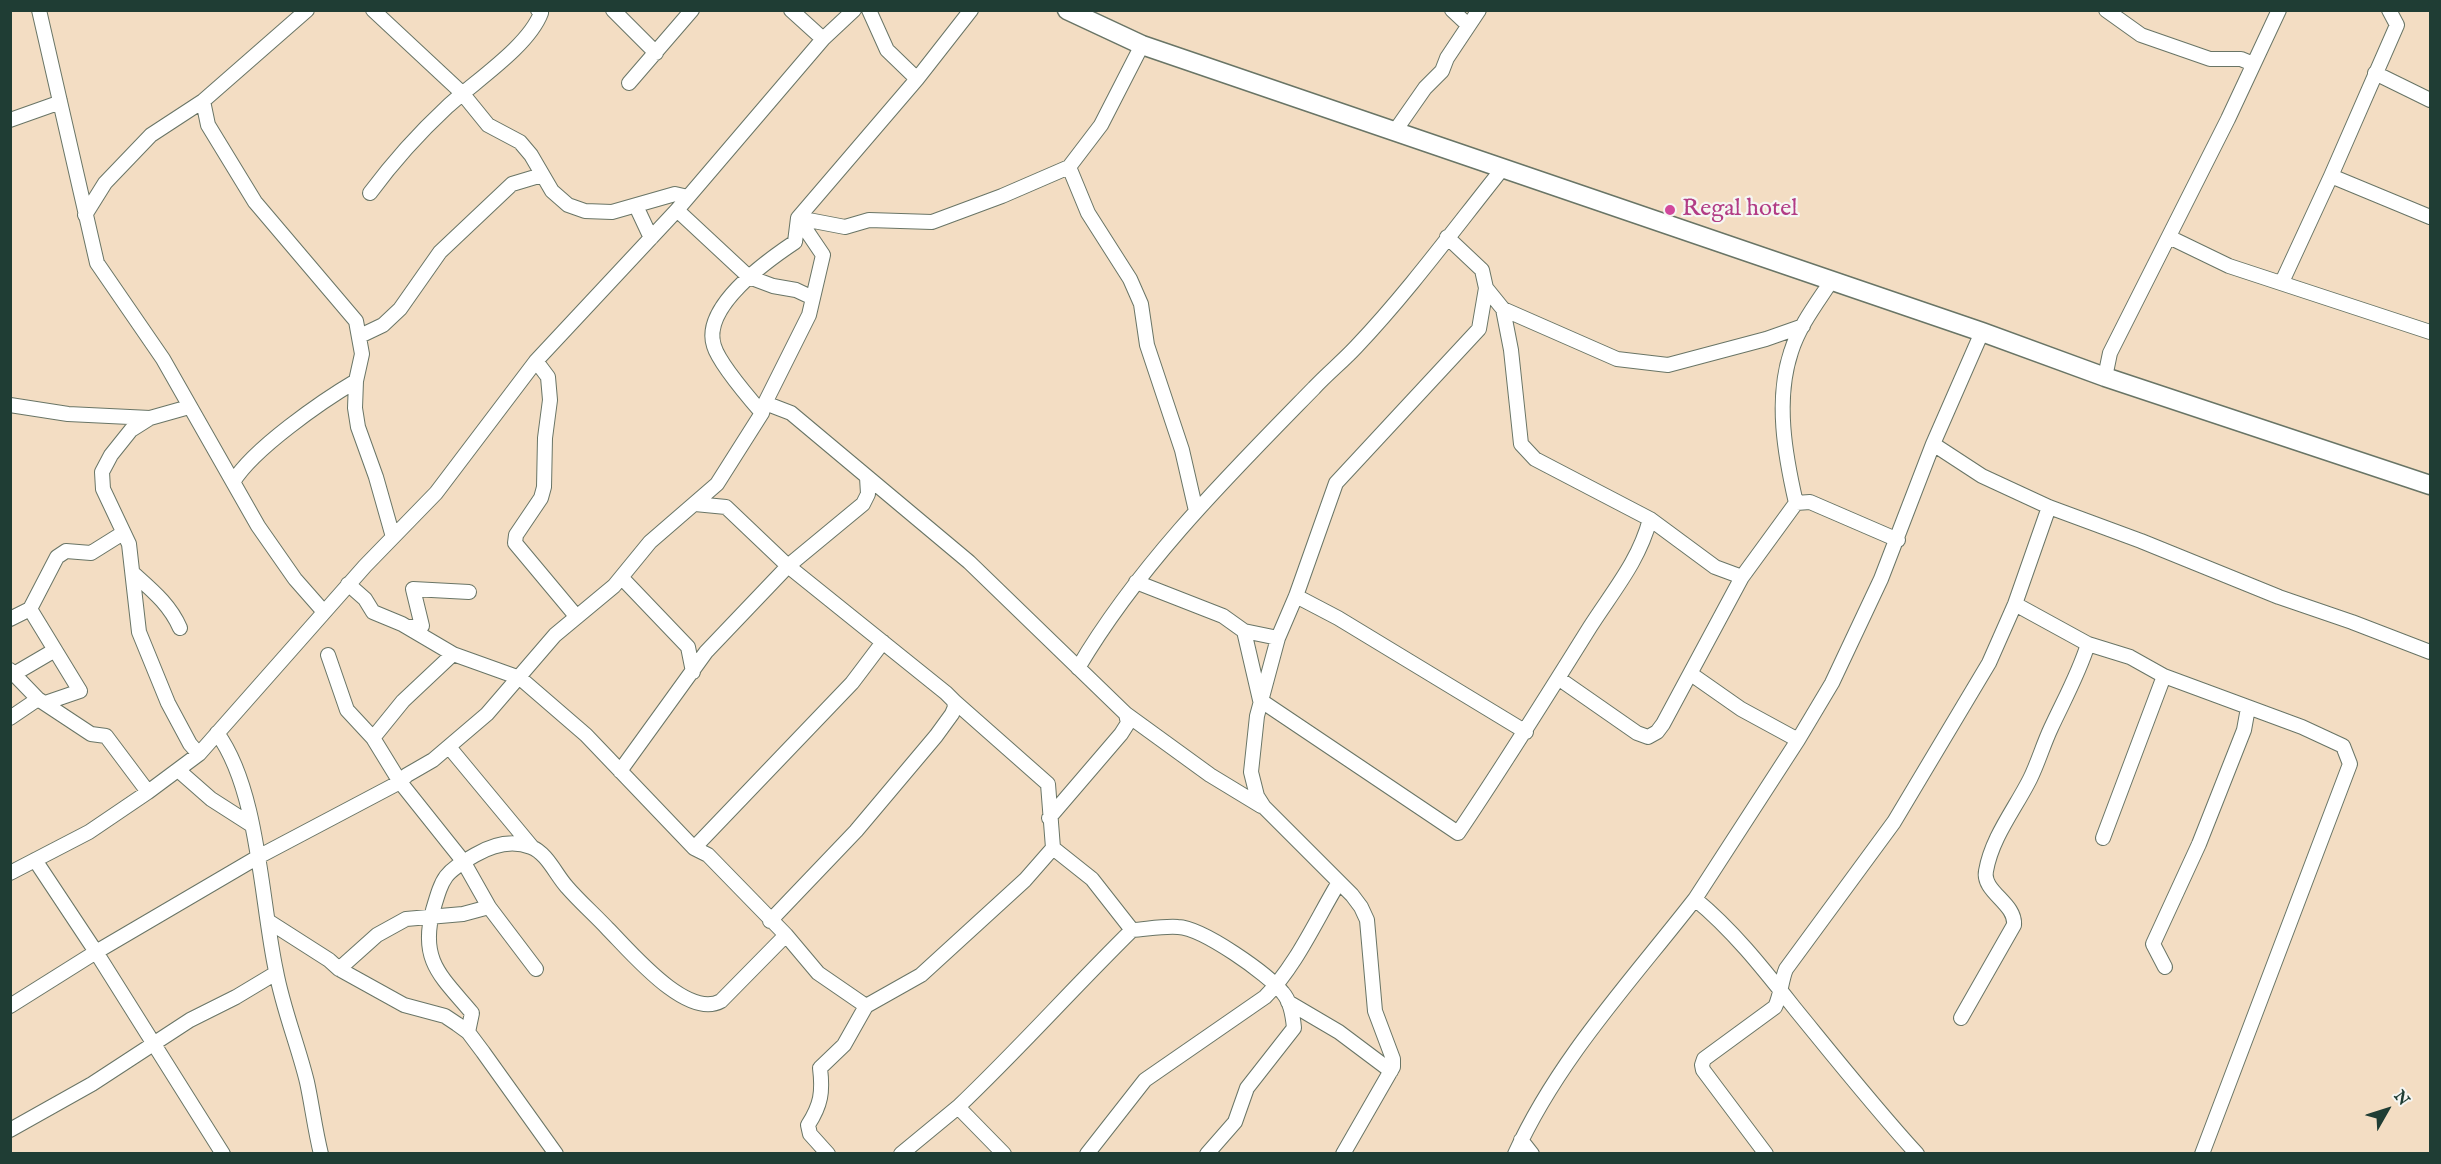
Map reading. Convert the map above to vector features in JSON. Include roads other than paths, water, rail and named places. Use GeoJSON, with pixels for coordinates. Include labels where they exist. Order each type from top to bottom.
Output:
{"type":"FeatureCollection","features":[{"type":"Feature","properties":{"kind":"main road"},"geometry":{"type":"LineString","coordinates":[[1080,13],[1142,45],[1832,280],[2105,377],[2430,485]]}},
{"type":"Feature","properties":{"kind":"street"},"geometry":{"type":"LineString","coordinates":[[39,10],[97,263],[162,359],[258,526],[295,579],[324,612]]}},
{"type":"Feature","properties":{"kind":"street"},"geometry":{"type":"LineString","coordinates":[[85,216],[105,183],[151,135],[203,101],[307,10]]}},
{"type":"Feature","properties":{"kind":"street"},"geometry":{"type":"LineString","coordinates":[[373,10],[462,93],[488,125],[519,142],[556,196],[573,208],[612,212],[675,194],[688,197]]}},
{"type":"Feature","properties":{"kind":"street"},"geometry":{"type":"LineString","coordinates":[[370,193],[396,158],[462,93],[529,34],[541,13],[538,10]]}},
{"type":"Feature","properties":{"kind":"street"},"geometry":{"type":"LineString","coordinates":[[613,10],[656,53]]}},
{"type":"Feature","properties":{"kind":"street"},"geometry":{"type":"LineString","coordinates":[[629,83],[692,10]]}},
{"type":"Feature","properties":{"kind":"street"},"geometry":{"type":"LineString","coordinates":[[791,10],[823,39]]}},
{"type":"Feature","properties":{"kind":"street"},"geometry":{"type":"LineString","coordinates":[[10,873],[89,832],[199,754],[348,584],[436,493],[462,462],[536,361],[677,210],[823,39],[854,10]]}},
{"type":"Feature","properties":{"kind":"street"},"geometry":{"type":"LineString","coordinates":[[869,10],[887,50],[917,79]]}},
{"type":"Feature","properties":{"kind":"street"},"geometry":{"type":"LineString","coordinates":[[971,10],[917,79],[798,218],[795,242],[749,277],[732,295],[714,323],[713,338],[719,357],[763,408],[791,413],[969,562],[1126,714],[1210,775],[1264,807]]}},
{"type":"Feature","properties":{"kind":"street"},"geometry":{"type":"LineString","coordinates":[[1452,10],[1468,25]]}},
{"type":"Feature","properties":{"kind":"street"},"geometry":{"type":"LineString","coordinates":[[1395,131],[1425,88],[1442,71],[1479,10]]}},
{"type":"Feature","properties":{"kind":"street"},"geometry":{"type":"LineString","coordinates":[[2106,10],[2140,35],[2210,59],[2241,59],[2253,64]]}},
{"type":"Feature","properties":{"kind":"street"},"geometry":{"type":"LineString","coordinates":[[2105,377],[2110,353],[2279,10]]}},
{"type":"Feature","properties":{"kind":"street"},"geometry":{"type":"LineString","coordinates":[[2282,282],[2331,177],[2374,73],[2397,25],[2389,10]]}},
{"type":"Feature","properties":{"kind":"street"},"geometry":{"type":"LineString","coordinates":[[798,218],[845,227],[868,220],[932,222],[1002,196],[1069,167],[1105,119],[1142,45]]}},
{"type":"Feature","properties":{"kind":"street"},"geometry":{"type":"LineString","coordinates":[[2374,73],[2430,100]]}},
{"type":"Feature","properties":{"kind":"street"},"geometry":{"type":"LineString","coordinates":[[10,120],[58,103],[60,100]]}},
{"type":"Feature","properties":{"kind":"street"},"geometry":{"type":"LineString","coordinates":[[203,101],[208,125],[255,202],[357,321],[362,354],[356,381],[355,408],[358,427],[376,477],[393,537]]}},
{"type":"Feature","properties":{"kind":"street"},"geometry":{"type":"LineString","coordinates":[[1069,167],[1088,213],[1137,292],[1146,326],[1147,345],[1182,450],[1196,511]]}},
{"type":"Feature","properties":{"kind":"street"},"geometry":{"type":"LineString","coordinates":[[1078,668],[1100,631],[1136,582],[1196,511],[1315,386],[1355,348],[1394,304],[1503,168]]}},
{"type":"Feature","properties":{"kind":"street"},"geometry":{"type":"LineString","coordinates":[[360,336],[383,325],[400,309],[440,252],[512,184],[542,175]]}},
{"type":"Feature","properties":{"kind":"street"},"geometry":{"type":"LineString","coordinates":[[2331,177],[2430,217]]}},
{"type":"Feature","properties":{"kind":"street"},"geometry":{"type":"LineString","coordinates":[[636,206],[651,238]]}},
{"type":"Feature","properties":{"kind":"street"},"geometry":{"type":"LineString","coordinates":[[677,210],[749,277],[773,286],[796,290],[813,298]]}},
{"type":"Feature","properties":{"kind":"street"},"geometry":{"type":"LineString","coordinates":[[10,1006],[96,952],[258,857],[400,782],[449,747],[487,714],[555,635],[622,578],[650,542],[717,484],[763,408],[809,315],[823,255],[798,218]]}},
{"type":"Feature","properties":{"kind":"street"},"geometry":{"type":"LineString","coordinates":[[1343,1154],[1391,1071],[1393,1059],[1375,1011],[1367,920],[1352,895],[1264,807],[1257,796],[1251,772],[1260,700],[1278,638],[1296,596],[1336,483],[1479,329],[1486,288],[1482,270],[1447,237]]}},
{"type":"Feature","properties":{"kind":"street"},"geometry":{"type":"LineString","coordinates":[[2169,237],[2229,266],[2430,332]]}},
{"type":"Feature","properties":{"kind":"street"},"geometry":{"type":"LineString","coordinates":[[1558,678],[1637,733],[1648,737],[1657,732],[1663,724],[1742,577],[1796,503],[1787,465],[1782,395],[1790,353],[1803,326],[1832,280]]}},
{"type":"Feature","properties":{"kind":"street"},"geometry":{"type":"LineString","coordinates":[[1486,288],[1503,309],[1617,359],[1668,365],[1766,339],[1803,326]]}},
{"type":"Feature","properties":{"kind":"street"},"geometry":{"type":"LineString","coordinates":[[1503,309],[1511,350],[1521,444],[1535,459],[1650,519],[1715,567],[1742,577]]}},
{"type":"Feature","properties":{"kind":"street"},"geometry":{"type":"LineString","coordinates":[[1532,1154],[1518,1147],[1539,1106],[1591,1031],[1695,899],[1798,740],[1832,683],[1898,540],[1934,444],[1982,332]]}},
{"type":"Feature","properties":{"kind":"street"},"geometry":{"type":"LineString","coordinates":[[536,361],[548,377],[549,400],[545,438],[544,487],[541,498],[516,535],[515,543],[576,616]]}},
{"type":"Feature","properties":{"kind":"street"},"geometry":{"type":"LineString","coordinates":[[233,482],[245,465],[258,454],[317,406],[356,381]]}},
{"type":"Feature","properties":{"kind":"street"},"geometry":{"type":"LineString","coordinates":[[10,405],[68,414],[150,418]]}},
{"type":"Feature","properties":{"kind":"street"},"geometry":{"type":"LineString","coordinates":[[189,407],[150,418],[131,430],[111,455],[102,472],[103,489],[129,544],[139,632],[168,703],[190,744],[199,754]]}},
{"type":"Feature","properties":{"kind":"street"},"geometry":{"type":"LineString","coordinates":[[1934,444],[1982,476],[2049,507],[2141,541],[2259,590],[2430,652]]}},
{"type":"Feature","properties":{"kind":"street"},"geometry":{"type":"LineString","coordinates":[[620,771],[706,651],[788,566],[863,504],[868,494],[867,477]]}},
{"type":"Feature","properties":{"kind":"street"},"geometry":{"type":"LineString","coordinates":[[717,484],[726,507],[788,566],[928,676],[1048,784],[1074,787]]}},
{"type":"Feature","properties":{"kind":"street"},"geometry":{"type":"LineString","coordinates":[[1796,503],[1810,502],[1898,540]]}},
{"type":"Feature","properties":{"kind":"street"},"geometry":{"type":"LineString","coordinates":[[695,504],[726,507]]}},
{"type":"Feature","properties":{"kind":"street"},"geometry":{"type":"LineString","coordinates":[[1766,1154],[1703,1070],[1704,1059],[1775,1007],[1779,1000],[1786,969],[1894,822],[1989,663],[2015,604],[2049,507]]}},
{"type":"Feature","properties":{"kind":"street"},"geometry":{"type":"LineString","coordinates":[[1244,631],[1260,700],[1458,833],[1526,732],[1558,678],[1638,555],[1650,519]]}},
{"type":"Feature","properties":{"kind":"street"},"geometry":{"type":"LineString","coordinates":[[10,619],[30,609],[57,558],[66,551],[91,553],[123,533]]}},
{"type":"Feature","properties":{"kind":"street"},"geometry":{"type":"LineString","coordinates":[[134,574],[161,598],[173,613],[180,628]]}},
{"type":"Feature","properties":{"kind":"street"},"geometry":{"type":"LineString","coordinates":[[622,578],[688,647],[693,672]]}},
{"type":"Feature","properties":{"kind":"street"},"geometry":{"type":"LineString","coordinates":[[1136,582],[1223,616],[1244,631],[1278,638]]}},
{"type":"Feature","properties":{"kind":"street"},"geometry":{"type":"LineString","coordinates":[[348,584],[365,599],[373,612],[408,627],[453,654],[520,678],[586,735],[694,848],[708,855],[786,935],[818,973],[866,1006]]}},
{"type":"Feature","properties":{"kind":"street"},"geometry":{"type":"LineString","coordinates":[[408,627],[422,626],[413,589],[469,591]]}},
{"type":"Feature","properties":{"kind":"street"},"geometry":{"type":"LineString","coordinates":[[1296,596],[1338,618],[1526,732]]}},
{"type":"Feature","properties":{"kind":"street"},"geometry":{"type":"LineString","coordinates":[[2015,604],[2088,644],[2130,657],[2164,676],[2302,727],[2343,746],[2350,764],[2202,1154]]}},
{"type":"Feature","properties":{"kind":"street"},"geometry":{"type":"LineString","coordinates":[[10,717],[41,701],[80,691],[30,609]]}},
{"type":"Feature","properties":{"kind":"street"},"geometry":{"type":"LineString","coordinates":[[694,848],[852,683],[883,642]]}},
{"type":"Feature","properties":{"kind":"street"},"geometry":{"type":"LineString","coordinates":[[1961,1017],[2014,925],[2015,918],[2010,910],[1986,881],[1988,861],[1997,838],[2030,778],[2082,663],[2088,644]]}},
{"type":"Feature","properties":{"kind":"street"},"geometry":{"type":"LineString","coordinates":[[688,647],[706,651]]}},
{"type":"Feature","properties":{"kind":"street"},"geometry":{"type":"LineString","coordinates":[[55,650],[12,672],[41,701],[91,734],[106,736],[148,792]]}},
{"type":"Feature","properties":{"kind":"street"},"geometry":{"type":"LineString","coordinates":[[373,738],[403,701],[453,654]]}},
{"type":"Feature","properties":{"kind":"street"},"geometry":{"type":"LineString","coordinates":[[328,655],[347,710],[373,738],[400,782],[463,861],[489,907],[536,969]]}},
{"type":"Feature","properties":{"kind":"street"},"geometry":{"type":"LineString","coordinates":[[1691,674],[1741,709],[1798,740]]}},
{"type":"Feature","properties":{"kind":"street"},"geometry":{"type":"LineString","coordinates":[[2103,838],[2164,676]]}},
{"type":"Feature","properties":{"kind":"street"},"geometry":{"type":"LineString","coordinates":[[70,694],[75,722]]}},
{"type":"Feature","properties":{"kind":"street"},"geometry":{"type":"LineString","coordinates":[[770,921],[864,823],[952,714],[955,707],[954,701]]}},
{"type":"Feature","properties":{"kind":"street"},"geometry":{"type":"LineString","coordinates":[[2165,967],[2153,944],[2204,834],[2244,730],[2248,708]]}},
{"type":"Feature","properties":{"kind":"street"},"geometry":{"type":"LineString","coordinates":[[1049,818],[1121,734],[1128,723],[1126,714]]}},
{"type":"Feature","properties":{"kind":"street"},"geometry":{"type":"LineString","coordinates":[[217,734],[233,760],[250,824],[258,857],[276,973],[307,1083],[321,1154]]}},
{"type":"Feature","properties":{"kind":"street"},"geometry":{"type":"LineString","coordinates":[[449,747],[532,847],[540,852],[567,888],[654,976],[680,995],[705,1005],[715,1005],[786,935]]}},
{"type":"Feature","properties":{"kind":"street"},"geometry":{"type":"LineString","coordinates":[[178,770],[211,799],[250,824]]}},
{"type":"Feature","properties":{"kind":"street"},"geometry":{"type":"LineString","coordinates":[[1048,784],[1053,848],[1092,879],[1132,930]]}},
{"type":"Feature","properties":{"kind":"street"},"geometry":{"type":"LineString","coordinates":[[468,1032],[472,1013],[435,969],[428,950],[431,917],[442,880],[450,870],[463,861],[497,844],[519,844],[532,847]]}},
{"type":"Feature","properties":{"kind":"street"},"geometry":{"type":"LineString","coordinates":[[828,1154],[810,1134],[808,1125],[820,1107],[822,1082],[820,1068],[844,1045],[866,1006],[921,975],[1024,880],[1053,848]]}},
{"type":"Feature","properties":{"kind":"street"},"geometry":{"type":"LineString","coordinates":[[35,860],[96,952],[152,1045],[223,1154]]}},
{"type":"Feature","properties":{"kind":"street"},"geometry":{"type":"LineString","coordinates":[[1087,1154],[1145,1080],[1265,997],[1276,986],[1339,882]]}},
{"type":"Feature","properties":{"kind":"street"},"geometry":{"type":"LineString","coordinates":[[1695,899],[1721,922],[1917,1154]]}},
{"type":"Feature","properties":{"kind":"street"},"geometry":{"type":"LineString","coordinates":[[339,969],[377,935],[406,919],[463,914],[489,907]]}},
{"type":"Feature","properties":{"kind":"street"},"geometry":{"type":"LineString","coordinates":[[268,921],[329,960],[339,969],[404,1005],[445,1016],[468,1032],[556,1154]]}},
{"type":"Feature","properties":{"kind":"street"},"geometry":{"type":"LineString","coordinates":[[901,1154],[958,1107],[1010,1057],[1067,993],[1132,930],[1180,927],[1196,932],[1244,960],[1276,986],[1288,1002],[1339,1032],[1391,1071]]}},
{"type":"Feature","properties":{"kind":"street"},"geometry":{"type":"LineString","coordinates":[[10,1130],[92,1084],[190,1020],[236,997],[276,973]]}},
{"type":"Feature","properties":{"kind":"street"},"geometry":{"type":"LineString","coordinates":[[1207,1154],[1235,1122],[1247,1088],[1294,1028],[1288,1002]]}},
{"type":"Feature","properties":{"kind":"street"},"geometry":{"type":"LineString","coordinates":[[958,1107],[1004,1154]]}},
{"type":"Feature","properties":{"kind":"place","name":"Regal hotel"},"geometry":{"type":"Point","coordinates":[1670,210]}}]}
